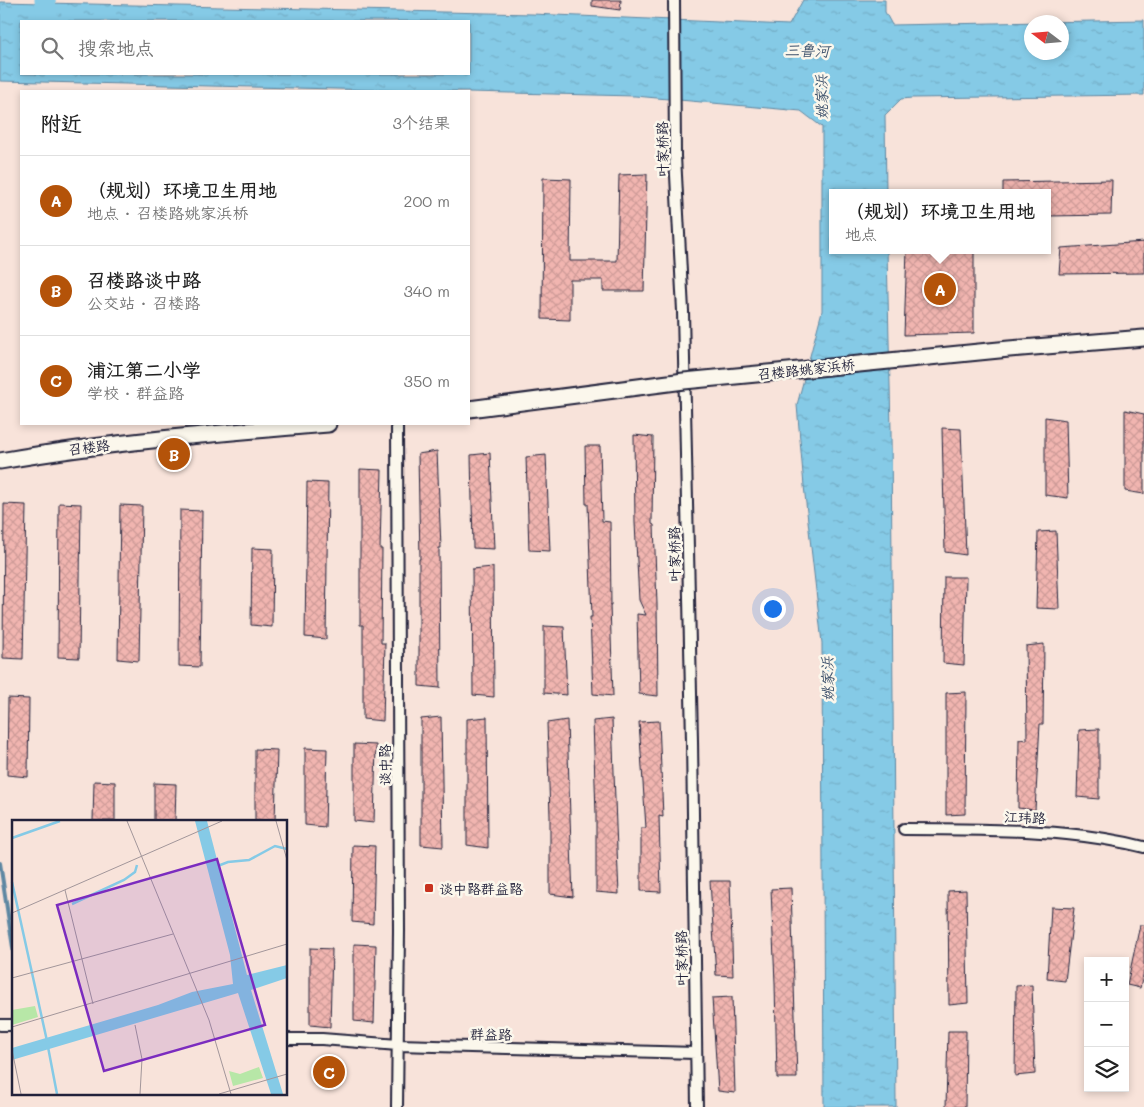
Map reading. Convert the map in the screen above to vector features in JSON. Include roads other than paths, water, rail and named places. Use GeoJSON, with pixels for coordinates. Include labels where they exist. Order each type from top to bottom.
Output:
{"type":"FeatureCollection","features":[{"type":"Feature","properties":{"kind":"street","name":"叶家桥路"},"geometry":{"type":"LineString","coordinates":[[674,0],[675,156],[683,311],[686,430],[697,1107]]}},
{"type":"Feature","properties":{"kind":"street","name":"召楼路姚家浜桥"},"geometry":{"type":"LineString","coordinates":[[470,408],[694,380],[1009,349],[1144,338]]}},
{"type":"Feature","properties":{"kind":"street","name":"召楼路"},"geometry":{"type":"LineString","coordinates":[[0,461],[54,452],[170,438],[317,425]]}},
{"type":"Feature","properties":{"kind":"street","name":"谈中路"},"geometry":{"type":"LineString","coordinates":[[397,425],[399,888],[397,1107]]}},
{"type":"Feature","properties":{"kind":"street","name":"江玮路"},"geometry":{"type":"LineString","coordinates":[[904,829],[1030,831],[1073,834],[1144,847]]}},
{"type":"Feature","properties":{"kind":"street","name":"群益路"},"geometry":{"type":"LineString","coordinates":[[288,1039],[322,1039],[398,1046],[696,1053]]}},
{"type":"Feature","properties":{"kind":"water"},"geometry":{"type":"Polygon","coordinates":[[[803,0],[885,0],[885,12],[892,25],[1024,22],[1024,60],[1069,60],[1069,21],[1144,20],[1144,95],[901,99],[885,115],[886,189],[829,189],[829,254],[887,254],[891,431],[896,1107],[824,1107],[822,643],[804,486],[797,405],[822,311],[822,127],[801,111],[635,96],[470,92],[470,90],[379,90],[0,81],[0,2],[532,14],[789,25],[803,0]]]}},
{"type":"Feature","properties":{"kind":"waterway"},"geometry":{"type":"LineString","coordinates":[[45,0],[48,20]]}},
{"type":"Feature","properties":{"kind":"waterway"},"geometry":{"type":"LineString","coordinates":[[0,863],[12,941]]}},
{"type":"Feature","properties":{"kind":"place","name":"（规划）环境卫生用地"},"geometry":{"type":"Point","coordinates":[940,289]}},
{"type":"Feature","properties":{"kind":"place","name":"召楼路谈中路"},"geometry":{"type":"Point","coordinates":[174,454]}},
{"type":"Feature","properties":{"kind":"place","name":"谈中路群益路"},"geometry":{"type":"Point","coordinates":[429,888]}},
{"type":"Feature","properties":{"kind":"place","name":"浦江第二小学"},"geometry":{"type":"Point","coordinates":[329,1072]}},
{"type":"Feature","properties":{"kind":"water label","name":"三鲁河"},"geometry":{"type":"Point","coordinates":[807,50]}},
{"type":"Feature","properties":{"kind":"water label","name":"姚家浜"},"geometry":{"type":"Point","coordinates":[821,97]}},
{"type":"Feature","properties":{"kind":"water label","name":"姚家浜"},"geometry":{"type":"Point","coordinates":[827,679]}}]}
